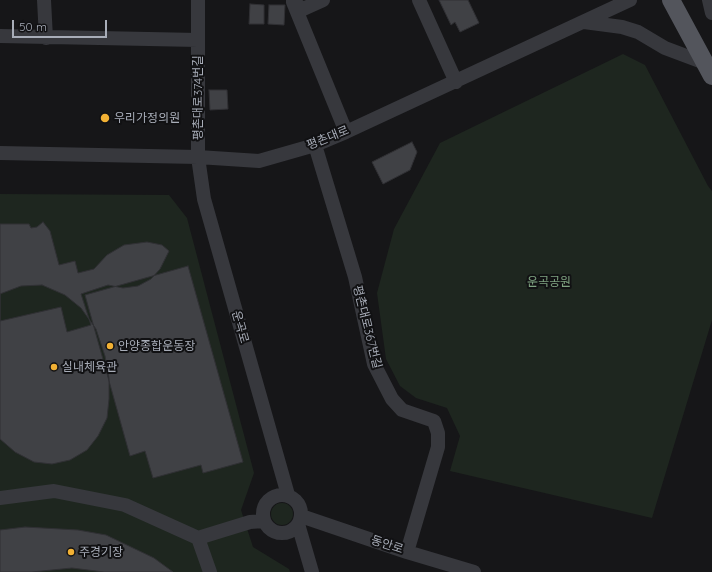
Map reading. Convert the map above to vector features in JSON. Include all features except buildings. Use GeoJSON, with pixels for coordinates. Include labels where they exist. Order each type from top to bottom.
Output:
{"type":"FeatureCollection","features":[{"type":"Feature","properties":{"kind":"main road"},"geometry":{"type":"LineString","coordinates":[[671,0],[708,70]]}},
{"type":"Feature","properties":{"kind":"street"},"geometry":{"type":"LineString","coordinates":[[44,0],[46,38]]}},
{"type":"Feature","properties":{"kind":"street","name":"평촌대로374번길"},"geometry":{"type":"LineString","coordinates":[[198,0],[198,157]]}},
{"type":"Feature","properties":{"kind":"street"},"geometry":{"type":"LineString","coordinates":[[293,1],[303,9],[323,0]]}},
{"type":"Feature","properties":{"kind":"street"},"geometry":{"type":"LineString","coordinates":[[419,0],[456,82]]}},
{"type":"Feature","properties":{"kind":"street","name":"평촌대로"},"geometry":{"type":"LineString","coordinates":[[0,153],[198,157],[259,161],[315,145],[346,132],[630,0]]}},
{"type":"Feature","properties":{"kind":"street"},"geometry":{"type":"LineString","coordinates":[[709,0],[712,13]]}},
{"type":"Feature","properties":{"kind":"street"},"geometry":{"type":"LineString","coordinates":[[293,1],[346,132]]}},
{"type":"Feature","properties":{"kind":"street"},"geometry":{"type":"LineString","coordinates":[[584,22],[622,27],[638,32],[708,70]]}},
{"type":"Feature","properties":{"kind":"street","name":"평촌대로374번길"},"geometry":{"type":"LineString","coordinates":[[0,36],[198,40]]}},
{"type":"Feature","properties":{"kind":"street","name":"평촌대로367번길"},"geometry":{"type":"LineString","coordinates":[[315,145],[355,277],[374,364],[392,398],[402,410],[434,421],[438,433],[438,447],[407,552]]}},
{"type":"Feature","properties":{"kind":"street","name":"운곡로"},"geometry":{"type":"LineString","coordinates":[[198,157],[204,199],[288,495]]}},
{"type":"Feature","properties":{"kind":"street"},"geometry":{"type":"LineString","coordinates":[[0,498],[54,491],[125,505],[198,538],[250,522],[264,521]]}},
{"type":"Feature","properties":{"kind":"street"},"geometry":{"type":"LineString","coordinates":[[299,520],[293,529],[285,533],[276,532],[269,528],[264,521],[263,512],[268,501],[279,494],[288,495],[295,500],[300,508],[299,520],[312,572]]}},
{"type":"Feature","properties":{"kind":"street","name":"동안로"},"geometry":{"type":"LineString","coordinates":[[299,520],[474,572]]}},
{"type":"Feature","properties":{"kind":"street"},"geometry":{"type":"LineString","coordinates":[[198,538],[210,572]]}},
{"type":"Feature","properties":{"kind":"green space","name":"운곡공원"},"geometry":{"type":"Polygon","coordinates":[[[623,54],[645,65],[712,191],[712,320],[652,518],[450,471],[460,436],[447,408],[416,398],[400,386],[386,359],[377,293],[394,229],[440,143],[623,54]]]}},
{"type":"Feature","properties":{"kind":"green space","name":"안양종합운동장"},"geometry":{"type":"Polygon","coordinates":[[[0,194],[169,195],[187,218],[254,473],[241,510],[253,547],[289,569],[290,572],[0,572],[0,194]]]}},
{"type":"Feature","properties":{"kind":"green space"},"geometry":{"type":"Polygon","coordinates":[[[282,503],[290,506],[293,514],[290,522],[282,525],[274,522],[271,514],[274,506],[282,503]]]}},
{"type":"Feature","properties":{"kind":"place","name":"우리가정의원"},"geometry":{"type":"Point","coordinates":[105,118]}},
{"type":"Feature","properties":{"kind":"place","name":"안양종합운동장"},"geometry":{"type":"Point","coordinates":[110,346]}},
{"type":"Feature","properties":{"kind":"place","name":"실내체육관"},"geometry":{"type":"Point","coordinates":[54,367]}},
{"type":"Feature","properties":{"kind":"place","name":"주경기장"},"geometry":{"type":"Point","coordinates":[71,552]}}]}
